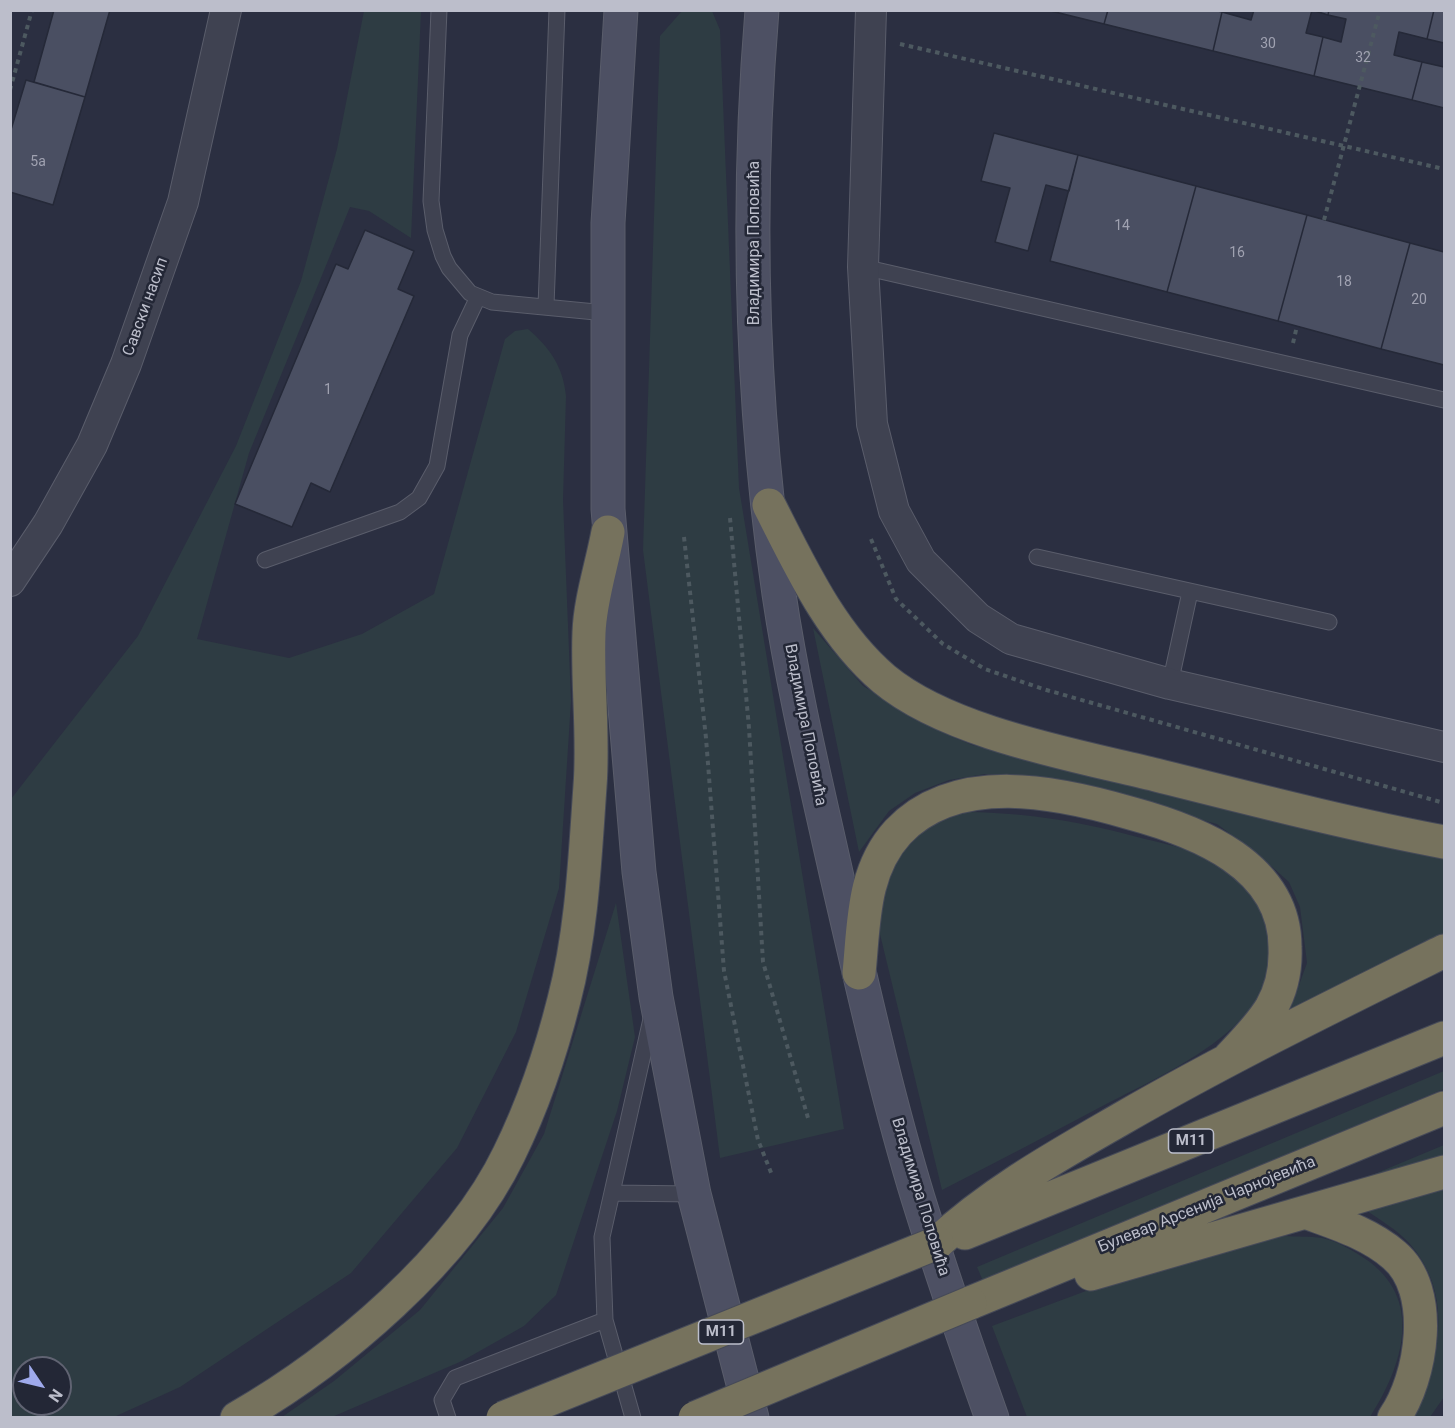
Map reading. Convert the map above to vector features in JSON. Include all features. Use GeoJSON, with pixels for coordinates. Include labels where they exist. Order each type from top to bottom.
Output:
{"type":"FeatureCollection","features":[{"type":"Feature","properties":{"kind":"highway"},"geometry":{"type":"LineString","coordinates":[[769,505],[806,577],[860,655],[885,679],[910,696],[964,723],[1037,746],[1444,842]]}},
{"type":"Feature","properties":{"kind":"highway"},"geometry":{"type":"LineString","coordinates":[[237,1418],[280,1393],[380,1316],[462,1228],[509,1155],[539,1084],[565,999],[582,889],[591,782],[589,630],[608,532]]}},
{"type":"Feature","properties":{"kind":"highway"},"geometry":{"type":"LineString","coordinates":[[859,973],[870,881],[888,845],[907,823],[934,806],[966,796],[999,792],[1034,793],[1091,802],[1164,822],[1196,834],[1229,853],[1253,872],[1276,900],[1285,936],[1286,968],[1272,1006],[1260,1025],[1230,1057]]}},
{"type":"Feature","properties":{"kind":"highway"},"geometry":{"type":"LineString","coordinates":[[937,1244],[960,1222],[1037,1167],[1230,1057],[1444,951]]}},
{"type":"Feature","properties":{"kind":"highway","name":"M11"},"geometry":{"type":"LineString","coordinates":[[503,1418],[1033,1207],[1444,1038]]}},
{"type":"Feature","properties":{"kind":"highway","name":"Булевар Арсенија Чарнојевића"},"geometry":{"type":"LineString","coordinates":[[695,1418],[1444,1108]]}},
{"type":"Feature","properties":{"kind":"highway"},"geometry":{"type":"LineString","coordinates":[[970,1303],[1001,1301],[1026,1295],[1143,1257],[1308,1213],[1444,1172]]}},
{"type":"Feature","properties":{"kind":"highway"},"geometry":{"type":"LineString","coordinates":[[1308,1213],[1362,1233],[1395,1256],[1411,1276],[1420,1306],[1419,1346],[1415,1370],[1401,1407],[1394,1418]]}},
{"type":"Feature","properties":{"kind":"main road"},"geometry":{"type":"LineString","coordinates":[[622,14],[613,110],[606,313],[608,532],[639,872],[656,997],[694,1194],[752,1418]]}},
{"type":"Feature","properties":{"kind":"main road","name":"Владимира Поповића"},"geometry":{"type":"LineString","coordinates":[[757,17],[753,222],[754,306],[769,505],[779,594],[805,732],[859,973],[918,1198],[992,1418]]}},
{"type":"Feature","properties":{"kind":"street","name":"Савски насип"},"geometry":{"type":"LineString","coordinates":[[10,581],[48,524],[92,445],[126,364],[183,202],[226,10]]}},
{"type":"Feature","properties":{"kind":"street"},"geometry":{"type":"LineString","coordinates":[[871,24],[863,267],[872,424],[894,512],[921,561],[978,618],[1011,639],[1170,684],[1444,747]]}},
{"type":"Feature","properties":{"kind":"lane"},"geometry":{"type":"LineString","coordinates":[[439,10],[431,201],[435,230],[449,268],[470,293],[492,302],[606,313]]}},
{"type":"Feature","properties":{"kind":"lane"},"geometry":{"type":"LineString","coordinates":[[546,306],[557,10]]}},
{"type":"Feature","properties":{"kind":"lane"},"geometry":{"type":"LineString","coordinates":[[863,267],[1444,400]]}},
{"type":"Feature","properties":{"kind":"lane"},"geometry":{"type":"LineString","coordinates":[[265,560],[400,512],[419,498],[437,466],[460,335],[478,297]]}},
{"type":"Feature","properties":{"kind":"lane"},"geometry":{"type":"LineString","coordinates":[[1037,557],[1329,622]]}},
{"type":"Feature","properties":{"kind":"lane"},"geometry":{"type":"LineString","coordinates":[[1170,684],[1190,592]]}},
{"type":"Feature","properties":{"kind":"lane"},"geometry":{"type":"LineString","coordinates":[[633,1418],[604,1320],[602,1237],[656,997]]}},
{"type":"Feature","properties":{"kind":"lane"},"geometry":{"type":"LineString","coordinates":[[613,1193],[694,1194]]}},
{"type":"Feature","properties":{"kind":"lane"},"geometry":{"type":"LineString","coordinates":[[448,1418],[442,1400],[455,1378],[604,1320]]}},
{"type":"Feature","properties":{"kind":"path"},"geometry":{"type":"LineString","coordinates":[[10,90],[32,10]]}},
{"type":"Feature","properties":{"kind":"path"},"geometry":{"type":"LineString","coordinates":[[1324,220],[1380,10]]}},
{"type":"Feature","properties":{"kind":"path"},"geometry":{"type":"LineString","coordinates":[[871,24],[1444,169]]}},
{"type":"Feature","properties":{"kind":"path"},"geometry":{"type":"LineString","coordinates":[[730,518],[749,728],[763,962],[808,1118]]}},
{"type":"Feature","properties":{"kind":"path"},"geometry":{"type":"LineString","coordinates":[[871,536],[897,598],[943,644],[985,669],[1043,689],[1444,803]]}},
{"type":"Feature","properties":{"kind":"path"},"geometry":{"type":"LineString","coordinates":[[684,537],[706,738],[724,971],[759,1140],[772,1175]]}},
{"type":"Feature","properties":{"kind":"shaded area"},"geometry":{"type":"Polygon","coordinates":[[[364,11],[421,11],[411,238],[369,211],[350,207],[249,453],[197,639],[289,658],[362,634],[434,594],[505,339],[515,331],[528,329],[543,343],[554,358],[562,376],[566,396],[563,500],[571,701],[559,888],[516,1032],[457,1148],[351,1273],[180,1387],[114,1417],[11,1417],[11,799],[138,636],[236,446],[301,281],[337,149],[364,11]]]}},
{"type":"Feature","properties":{"kind":"shaded area"},"geometry":{"type":"Polygon","coordinates":[[[682,11],[712,11],[720,30],[739,488],[844,1129],[720,1158],[643,550],[660,36],[682,11]]]}},
{"type":"Feature","properties":{"kind":"shaded area"},"geometry":{"type":"Polygon","coordinates":[[[813,628],[863,686],[939,731],[972,745],[1444,857],[1444,938],[1290,1010],[1307,963],[1300,907],[1289,882],[1261,857],[1217,824],[1043,778],[985,774],[949,780],[915,793],[889,811],[859,852],[813,628]]]}},
{"type":"Feature","properties":{"kind":"shaded area"},"geometry":{"type":"Polygon","coordinates":[[[967,812],[1035,816],[1078,823],[1175,846],[1213,860],[1241,880],[1261,909],[1268,931],[1268,967],[1267,977],[1256,1002],[1213,1044],[1161,1076],[942,1190],[878,926],[881,891],[909,839],[931,823],[967,812]]]}},
{"type":"Feature","properties":{"kind":"shaded area"},"geometry":{"type":"Polygon","coordinates":[[[616,903],[635,1037],[617,1111],[556,1295],[524,1326],[462,1361],[332,1417],[282,1417],[334,1381],[420,1310],[503,1208],[544,1134],[616,903]]]}},
{"type":"Feature","properties":{"kind":"shaded area"},"geometry":{"type":"Polygon","coordinates":[[[1444,1071],[1444,1089],[983,1281],[977,1267],[1444,1071]]]}},
{"type":"Feature","properties":{"kind":"shaded area"},"geometry":{"type":"Polygon","coordinates":[[[1444,1145],[1444,1161],[1336,1190],[1444,1145]]]}},
{"type":"Feature","properties":{"kind":"shaded area"},"geometry":{"type":"Polygon","coordinates":[[[1444,1182],[1444,1397],[1430,1417],[1414,1417],[1423,1396],[1436,1351],[1438,1307],[1433,1285],[1424,1264],[1410,1244],[1394,1229],[1363,1208],[1444,1182]]]}},
{"type":"Feature","properties":{"kind":"shaded area"},"geometry":{"type":"Polygon","coordinates":[[[1285,1236],[1322,1238],[1344,1246],[1364,1258],[1383,1274],[1395,1293],[1401,1312],[1402,1333],[1399,1355],[1392,1376],[1370,1417],[1027,1417],[992,1326],[1145,1269],[1285,1236]]]}},
{"type":"Feature","properties":{"kind":"building"},"geometry":{"type":"Polygon","coordinates":[[[54,10],[110,10],[85,97],[34,82],[54,10]]]}},
{"type":"Feature","properties":{"kind":"building"},"geometry":{"type":"Polygon","coordinates":[[[1047,10],[1108,10],[1104,24],[1047,10]]]}},
{"type":"Feature","properties":{"kind":"building"},"geometry":{"type":"Polygon","coordinates":[[[1108,10],[1214,10],[1222,12],[1213,51],[1104,24],[1108,10]]]}},
{"type":"Feature","properties":{"kind":"building"},"geometry":{"type":"Polygon","coordinates":[[[1254,10],[1312,10],[1306,33],[1323,37],[1314,76],[1213,51],[1222,12],[1251,20],[1254,10]]]}},
{"type":"Feature","properties":{"kind":"building"},"geometry":{"type":"Polygon","coordinates":[[[1312,10],[1329,10],[1328,15],[1312,10]]]}},
{"type":"Feature","properties":{"kind":"building"},"geometry":{"type":"Polygon","coordinates":[[[1329,10],[1434,10],[1427,39],[1399,32],[1394,55],[1422,62],[1412,100],[1314,76],[1323,37],[1341,42],[1346,19],[1328,15],[1329,10]]]}},
{"type":"Feature","properties":{"kind":"building"},"geometry":{"type":"Polygon","coordinates":[[[1434,10],[1444,10],[1444,43],[1427,39],[1434,10]]]}},
{"type":"Feature","properties":{"kind":"building"},"geometry":{"type":"Polygon","coordinates":[[[1422,62],[1444,67],[1444,108],[1412,100],[1422,62]]]}},
{"type":"Feature","properties":{"kind":"building"},"geometry":{"type":"Polygon","coordinates":[[[26,80],[85,97],[53,205],[10,192],[10,133],[26,80]]]}},
{"type":"Feature","properties":{"kind":"building"},"geometry":{"type":"Polygon","coordinates":[[[994,133],[1078,155],[1069,191],[1046,185],[1028,251],[995,242],[1010,188],[981,181],[994,133]]]}},
{"type":"Feature","properties":{"kind":"building"},"geometry":{"type":"Polygon","coordinates":[[[1078,155],[1196,186],[1167,292],[1050,261],[1078,155]]]}},
{"type":"Feature","properties":{"kind":"building"},"geometry":{"type":"Polygon","coordinates":[[[1196,186],[1307,215],[1278,321],[1167,292],[1196,186]]]}},
{"type":"Feature","properties":{"kind":"building"},"geometry":{"type":"Polygon","coordinates":[[[1307,215],[1410,243],[1381,349],[1278,321],[1307,215]]]}},
{"type":"Feature","properties":{"kind":"building"},"geometry":{"type":"Polygon","coordinates":[[[365,230],[414,251],[398,289],[414,296],[330,492],[311,483],[292,527],[235,504],[336,264],[348,269],[365,230]]]}},
{"type":"Feature","properties":{"kind":"building"},"geometry":{"type":"Polygon","coordinates":[[[1410,243],[1444,252],[1444,365],[1381,349],[1410,243]]]}}]}
